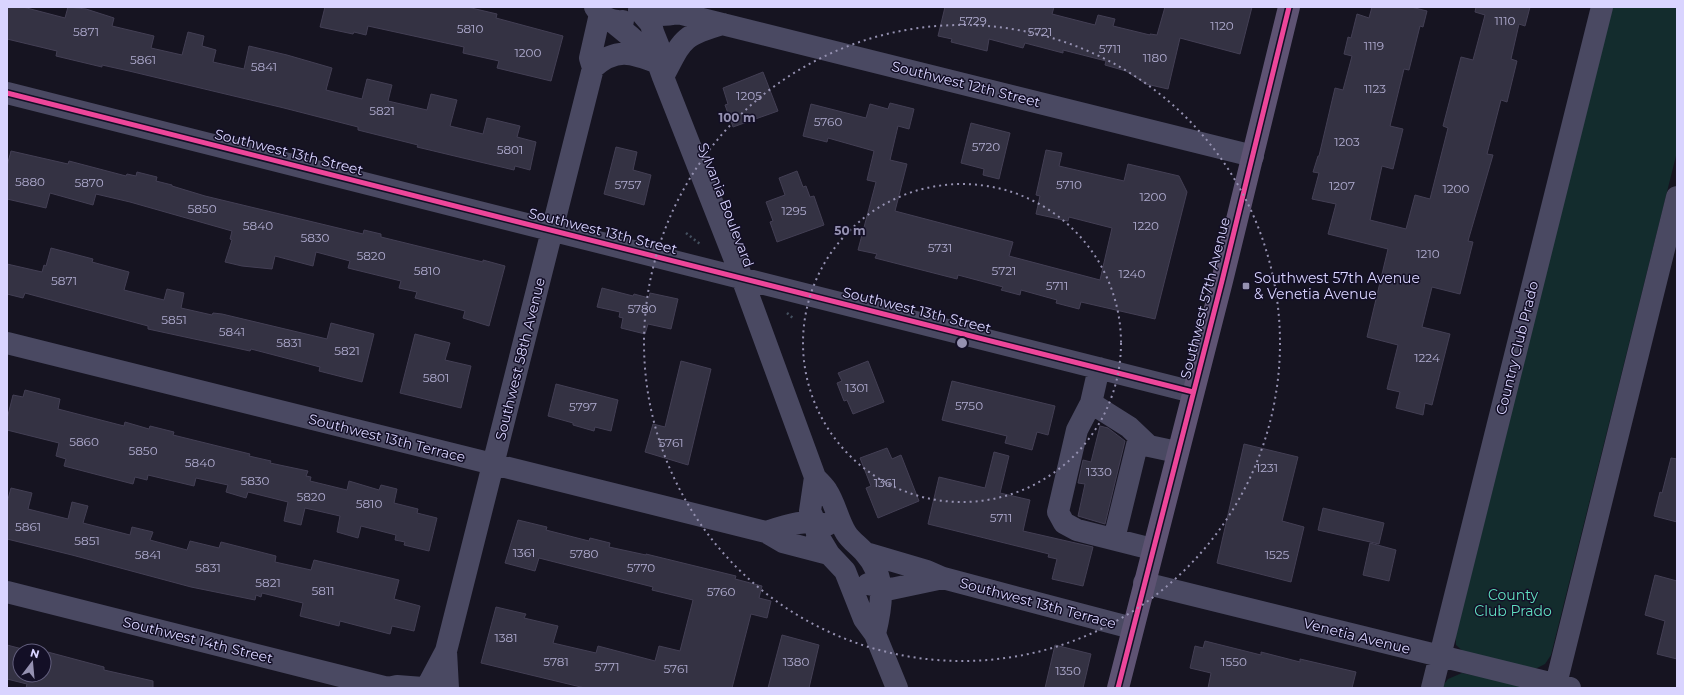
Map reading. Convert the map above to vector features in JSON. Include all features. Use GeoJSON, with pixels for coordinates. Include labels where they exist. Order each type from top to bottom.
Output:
{"type":"FeatureCollection","features":[{"type":"Feature","properties":{"kind":"main road","name":"Southwest 57th Avenue"},"geometry":{"type":"LineString","coordinates":[[1118,688],[1152,549],[1253,156],[1289,7]]}},
{"type":"Feature","properties":{"kind":"street","name":"Country Club Prado"},"geometry":{"type":"LineString","coordinates":[[1432,688],[1602,7]]}},
{"type":"Feature","properties":{"kind":"street","name":"Southwest 12th Street"},"geometry":{"type":"LineString","coordinates":[[640,8],[652,15],[664,16],[675,10],[724,24],[1253,156]]}},
{"type":"Feature","properties":{"kind":"street"},"geometry":{"type":"LineString","coordinates":[[601,13],[619,21],[628,19],[640,8]]}},
{"type":"Feature","properties":{"kind":"street","name":"Sylvania Boulevard"},"geometry":{"type":"LineString","coordinates":[[640,8],[654,32],[659,47],[661,70],[742,278],[815,477],[827,492],[840,522],[849,538],[866,553],[874,564],[880,579],[882,598],[875,634]]}},
{"type":"Feature","properties":{"kind":"street","name":"Sylvania Boulevard"},"geometry":{"type":"LineString","coordinates":[[601,13],[631,37],[661,70]]}},
{"type":"Feature","properties":{"kind":"street","name":"Southwest 58th Avenue"},"geometry":{"type":"LineString","coordinates":[[434,687],[446,651],[593,68],[590,58],[601,13]]}},
{"type":"Feature","properties":{"kind":"street"},"geometry":{"type":"LineString","coordinates":[[593,68],[607,57],[624,53],[640,56],[661,70],[686,39],[697,32],[724,24]]}},
{"type":"Feature","properties":{"kind":"street","name":"Southwest 13th Street"},"geometry":{"type":"LineString","coordinates":[[7,93],[1193,392]]}},
{"type":"Feature","properties":{"kind":"street"},"geometry":{"type":"LineString","coordinates":[[1561,687],[1677,197]]}},
{"type":"Feature","properties":{"kind":"street","name":"Southwest 13th Terrace"},"geometry":{"type":"LineString","coordinates":[[7,343],[766,532],[783,542],[829,554]]}},
{"type":"Feature","properties":{"kind":"street"},"geometry":{"type":"LineString","coordinates":[[1099,368],[1091,403],[1077,430],[1058,512],[1064,523],[1078,530],[1152,549]]}},
{"type":"Feature","properties":{"kind":"street"},"geometry":{"type":"LineString","coordinates":[[1091,403],[1129,427],[1149,446],[1177,452]]}},
{"type":"Feature","properties":{"kind":"street"},"geometry":{"type":"LineString","coordinates":[[1114,539],[1139,437]]}},
{"type":"Feature","properties":{"kind":"street","name":"Sylvania Boulevard"},"geometry":{"type":"LineString","coordinates":[[815,477],[810,511],[815,522],[817,534],[829,554],[845,571],[864,619],[875,634],[897,688]]}},
{"type":"Feature","properties":{"kind":"street","name":"Southwest 13th Terrace"},"geometry":{"type":"LineString","coordinates":[[766,532],[801,522],[815,522],[833,527],[849,538]]}},
{"type":"Feature","properties":{"kind":"street","name":"Southwest 13th Terrace"},"geometry":{"type":"LineString","coordinates":[[866,553],[927,571],[943,578],[1132,628]]}},
{"type":"Feature","properties":{"kind":"street","name":"Southwest 13th Terrace"},"geometry":{"type":"LineString","coordinates":[[845,571],[867,584],[891,589],[943,578]]}},
{"type":"Feature","properties":{"kind":"street","name":"Venetia Avenue"},"geometry":{"type":"LineString","coordinates":[[1144,583],[1561,687]]}},
{"type":"Feature","properties":{"kind":"street","name":"Southwest 14th Street"},"geometry":{"type":"LineString","coordinates":[[7,592],[388,688],[398,686],[434,687]]}},
{"type":"Feature","properties":{"kind":"green space","name":"County Club Prado"},"geometry":{"type":"Polygon","coordinates":[[[1611,7],[1677,7],[1677,152],[1551,655],[1545,664],[1535,669],[1465,653],[1456,645],[1455,630],[1611,7]]]}},
{"type":"Feature","properties":{"kind":"green space"},"geometry":{"type":"Polygon","coordinates":[[[1462,673],[1531,688],[1441,688],[1448,679],[1462,673]]]}},
{"type":"Feature","properties":{"kind":"building"},"geometry":{"type":"Polygon","coordinates":[[[7,7],[23,7],[65,18],[68,7],[86,9],[114,18],[112,26],[154,36],[151,48],[182,55],[188,32],[204,36],[202,46],[216,50],[213,62],[244,69],[249,46],[287,55],[332,68],[326,90],[362,99],[367,79],[392,85],[388,101],[427,110],[431,94],[457,100],[450,126],[483,134],[487,118],[520,126],[517,137],[536,142],[530,170],[515,166],[514,170],[417,147],[418,145],[358,130],[358,127],[284,108],[129,71],[102,65],[102,67],[56,56],[57,51],[7,39],[7,7]]]}},
{"type":"Feature","properties":{"kind":"building"},"geometry":{"type":"Polygon","coordinates":[[[325,7],[467,7],[497,14],[496,18],[563,36],[551,81],[497,68],[499,61],[463,53],[464,47],[368,26],[366,35],[354,32],[353,34],[320,27],[325,7]]]}},
{"type":"Feature","properties":{"kind":"building"},"geometry":{"type":"Polygon","coordinates":[[[945,7],[1054,7],[1052,14],[1095,25],[1098,15],[1115,19],[1113,26],[1150,35],[1157,35],[1165,7],[1252,7],[1240,54],[1180,38],[1168,89],[1146,84],[1126,71],[1105,65],[1106,61],[1063,50],[1063,53],[1025,43],[1023,48],[989,39],[987,51],[951,42],[952,39],[938,36],[945,7]]]}},
{"type":"Feature","properties":{"kind":"building"},"geometry":{"type":"Polygon","coordinates":[[[1372,7],[1411,7],[1427,11],[1423,27],[1420,26],[1409,70],[1404,69],[1390,126],[1403,129],[1393,169],[1382,166],[1370,220],[1406,229],[1415,195],[1430,199],[1448,128],[1443,126],[1461,57],[1473,60],[1485,15],[1475,12],[1476,7],[1530,7],[1525,26],[1519,24],[1511,59],[1517,61],[1507,102],[1501,100],[1487,154],[1493,155],[1468,241],[1473,242],[1460,294],[1432,287],[1422,327],[1450,334],[1432,405],[1425,403],[1423,415],[1396,408],[1400,392],[1387,389],[1398,345],[1367,337],[1388,249],[1328,234],[1336,204],[1312,199],[1319,173],[1313,172],[1319,156],[1335,88],[1343,90],[1352,56],[1344,54],[1348,37],[1351,38],[1357,14],[1369,18],[1372,7]]]}},
{"type":"Feature","properties":{"kind":"building"},"geometry":{"type":"Polygon","coordinates":[[[763,72],[778,111],[733,127],[725,105],[728,104],[723,88],[763,72]]]}},
{"type":"Feature","properties":{"kind":"building"},"geometry":{"type":"Polygon","coordinates":[[[890,103],[914,109],[909,129],[898,126],[890,160],[907,164],[895,211],[1013,242],[1009,256],[1100,280],[1112,228],[1069,217],[1068,221],[1036,214],[1040,196],[1036,195],[1046,150],[1062,153],[1059,166],[1124,181],[1128,164],[1179,176],[1187,192],[1155,319],[1081,302],[1079,309],[1056,303],[1057,300],[1021,290],[1020,295],[1001,290],[1003,287],[958,275],[957,279],[875,258],[877,254],[858,250],[876,182],[867,180],[874,151],[828,138],[827,142],[803,136],[811,104],[866,118],[870,104],[888,109],[890,103]]]}},
{"type":"Feature","properties":{"kind":"building"},"geometry":{"type":"Polygon","coordinates":[[[971,123],[1010,133],[999,179],[983,175],[984,169],[961,163],[971,123]]]}},
{"type":"Feature","properties":{"kind":"building"},"geometry":{"type":"Polygon","coordinates":[[[616,147],[637,152],[633,170],[651,175],[644,205],[604,194],[616,147]]]}},
{"type":"Feature","properties":{"kind":"building"},"geometry":{"type":"Polygon","coordinates":[[[11,151],[68,164],[69,161],[126,176],[127,174],[136,176],[137,172],[157,177],[156,181],[205,196],[363,234],[364,230],[381,234],[381,237],[505,266],[489,326],[463,318],[465,311],[415,298],[417,292],[399,288],[401,281],[348,268],[350,261],[316,252],[313,266],[275,256],[272,269],[242,266],[225,262],[232,240],[230,239],[232,231],[130,202],[96,194],[93,205],[50,193],[46,208],[7,199],[7,166],[11,151]]]}},
{"type":"Feature","properties":{"kind":"building"},"geometry":{"type":"Polygon","coordinates":[[[797,171],[803,187],[806,186],[810,197],[814,196],[824,225],[777,242],[770,222],[773,221],[766,202],[785,195],[779,178],[797,171]]]}},
{"type":"Feature","properties":{"kind":"building"},"geometry":{"type":"Polygon","coordinates":[[[51,248],[93,259],[92,262],[129,272],[124,290],[164,300],[167,289],[184,293],[181,308],[212,315],[213,313],[222,314],[327,339],[331,323],[374,334],[362,382],[319,371],[320,367],[251,349],[250,351],[148,329],[148,326],[25,293],[23,298],[7,294],[7,264],[42,272],[44,265],[46,266],[51,248]]]}},
{"type":"Feature","properties":{"kind":"building"},"geometry":{"type":"Polygon","coordinates":[[[602,288],[633,296],[634,294],[649,298],[650,293],[678,299],[671,329],[648,324],[645,334],[621,328],[623,318],[619,317],[620,312],[597,307],[602,288]]]}},
{"type":"Feature","properties":{"kind":"building"},"geometry":{"type":"Polygon","coordinates":[[[415,334],[450,343],[445,360],[471,366],[461,408],[400,393],[415,334]]]}},
{"type":"Feature","properties":{"kind":"building"},"geometry":{"type":"Polygon","coordinates":[[[681,361],[711,369],[688,465],[645,452],[653,424],[665,427],[681,361]]]}},
{"type":"Feature","properties":{"kind":"building"},"geometry":{"type":"Polygon","coordinates":[[[868,361],[884,402],[853,414],[847,400],[844,401],[837,383],[842,381],[838,373],[868,361]]]}},
{"type":"Feature","properties":{"kind":"building"},"geometry":{"type":"Polygon","coordinates":[[[952,381],[1055,406],[1048,435],[1037,432],[1032,450],[1005,443],[1007,436],[942,420],[952,381]]]}},
{"type":"Feature","properties":{"kind":"building"},"geometry":{"type":"Polygon","coordinates":[[[556,384],[618,400],[611,431],[595,427],[594,431],[548,416],[556,384]]]}},
{"type":"Feature","properties":{"kind":"building"},"geometry":{"type":"Polygon","coordinates":[[[25,390],[60,399],[58,409],[124,426],[125,422],[149,429],[150,426],[174,432],[173,435],[250,454],[249,456],[271,461],[270,463],[308,471],[306,476],[311,477],[310,481],[347,490],[349,481],[379,490],[381,485],[397,489],[394,503],[418,509],[417,513],[437,518],[429,551],[404,545],[405,542],[395,540],[396,535],[361,526],[358,538],[337,532],[340,516],[305,508],[301,525],[284,521],[288,502],[248,492],[246,498],[226,492],[228,485],[196,478],[194,486],[148,475],[147,480],[135,477],[133,484],[64,466],[66,459],[56,456],[59,443],[7,430],[7,419],[13,395],[23,397],[25,390]]]}},
{"type":"Feature","properties":{"kind":"building"},"geometry":{"type":"Polygon","coordinates":[[[1100,426],[1108,428],[1125,441],[1105,524],[1078,516],[1085,484],[1078,483],[1083,460],[1091,462],[1100,426]]]}},
{"type":"Feature","properties":{"kind":"building"},"geometry":{"type":"Polygon","coordinates":[[[1244,444],[1298,457],[1282,521],[1304,527],[1291,582],[1217,563],[1244,444]]]}},
{"type":"Feature","properties":{"kind":"building"},"geometry":{"type":"Polygon","coordinates":[[[887,448],[892,459],[901,455],[919,501],[878,518],[866,488],[871,486],[860,458],[887,448]]]}},
{"type":"Feature","properties":{"kind":"building"},"geometry":{"type":"Polygon","coordinates":[[[994,452],[1009,456],[1000,493],[1030,500],[1023,531],[1093,547],[1083,586],[1052,579],[1057,559],[1048,557],[1049,554],[928,524],[939,477],[985,488],[994,452]]]}},
{"type":"Feature","properties":{"kind":"building"},"geometry":{"type":"Polygon","coordinates":[[[1671,458],[1677,459],[1677,522],[1654,516],[1660,492],[1662,493],[1671,458]]]}},
{"type":"Feature","properties":{"kind":"building"},"geometry":{"type":"Polygon","coordinates":[[[11,488],[32,493],[28,509],[68,519],[72,502],[88,506],[83,523],[130,535],[132,527],[153,532],[150,540],[187,550],[190,541],[219,548],[221,542],[276,556],[275,562],[311,570],[314,560],[399,580],[394,599],[420,606],[414,631],[392,626],[390,634],[340,621],[339,626],[300,616],[303,603],[262,593],[261,597],[256,595],[255,600],[191,587],[7,539],[7,503],[11,488]]]}},
{"type":"Feature","properties":{"kind":"building"},"geometry":{"type":"Polygon","coordinates":[[[1323,508],[1384,523],[1379,544],[1318,530],[1323,508]]]}},
{"type":"Feature","properties":{"kind":"building"},"geometry":{"type":"Polygon","coordinates":[[[518,520],[547,527],[546,530],[589,541],[590,538],[610,543],[609,547],[646,554],[736,576],[735,579],[762,586],[759,598],[771,601],[767,618],[751,614],[732,688],[585,688],[481,663],[496,607],[526,614],[524,618],[558,626],[553,643],[596,653],[598,646],[655,661],[659,646],[680,651],[693,600],[652,590],[653,587],[539,558],[535,571],[505,563],[518,520]]]}},
{"type":"Feature","properties":{"kind":"building"},"geometry":{"type":"Polygon","coordinates":[[[1370,543],[1396,550],[1389,581],[1363,575],[1370,543]]]}},
{"type":"Feature","properties":{"kind":"building"},"geometry":{"type":"Polygon","coordinates":[[[1655,575],[1677,581],[1677,659],[1657,654],[1665,621],[1645,615],[1655,575]]]}},
{"type":"Feature","properties":{"kind":"building"},"geometry":{"type":"Polygon","coordinates":[[[782,635],[819,645],[809,688],[768,688],[782,635]]]}},
{"type":"Feature","properties":{"kind":"building"},"geometry":{"type":"Polygon","coordinates":[[[1205,641],[1261,655],[1261,652],[1300,662],[1300,659],[1356,672],[1352,688],[1208,688],[1211,673],[1190,668],[1195,646],[1203,648],[1205,641]]]}},
{"type":"Feature","properties":{"kind":"building"},"geometry":{"type":"Polygon","coordinates":[[[7,645],[12,646],[12,680],[7,679],[7,645]]]}},
{"type":"Feature","properties":{"kind":"building"},"geometry":{"type":"Polygon","coordinates":[[[1055,645],[1091,654],[1083,688],[1045,688],[1055,645]]]}},
{"type":"Feature","properties":{"kind":"building"},"geometry":{"type":"Polygon","coordinates":[[[52,653],[104,667],[104,670],[153,681],[153,688],[26,688],[27,684],[23,683],[52,683],[52,653]]]}},
{"type":"Feature","properties":{"kind":"cycle path"},"geometry":{"type":"LineString","coordinates":[[1118,688],[1222,281],[1289,7]]}},
{"type":"Feature","properties":{"kind":"cycle path"},"geometry":{"type":"LineString","coordinates":[[7,93],[1193,392]]}},
{"type":"Feature","properties":{"kind":"place","name":"Southwest 57th Avenue & Venetia Avenue"},"geometry":{"type":"Point","coordinates":[1246,286]}}]}
